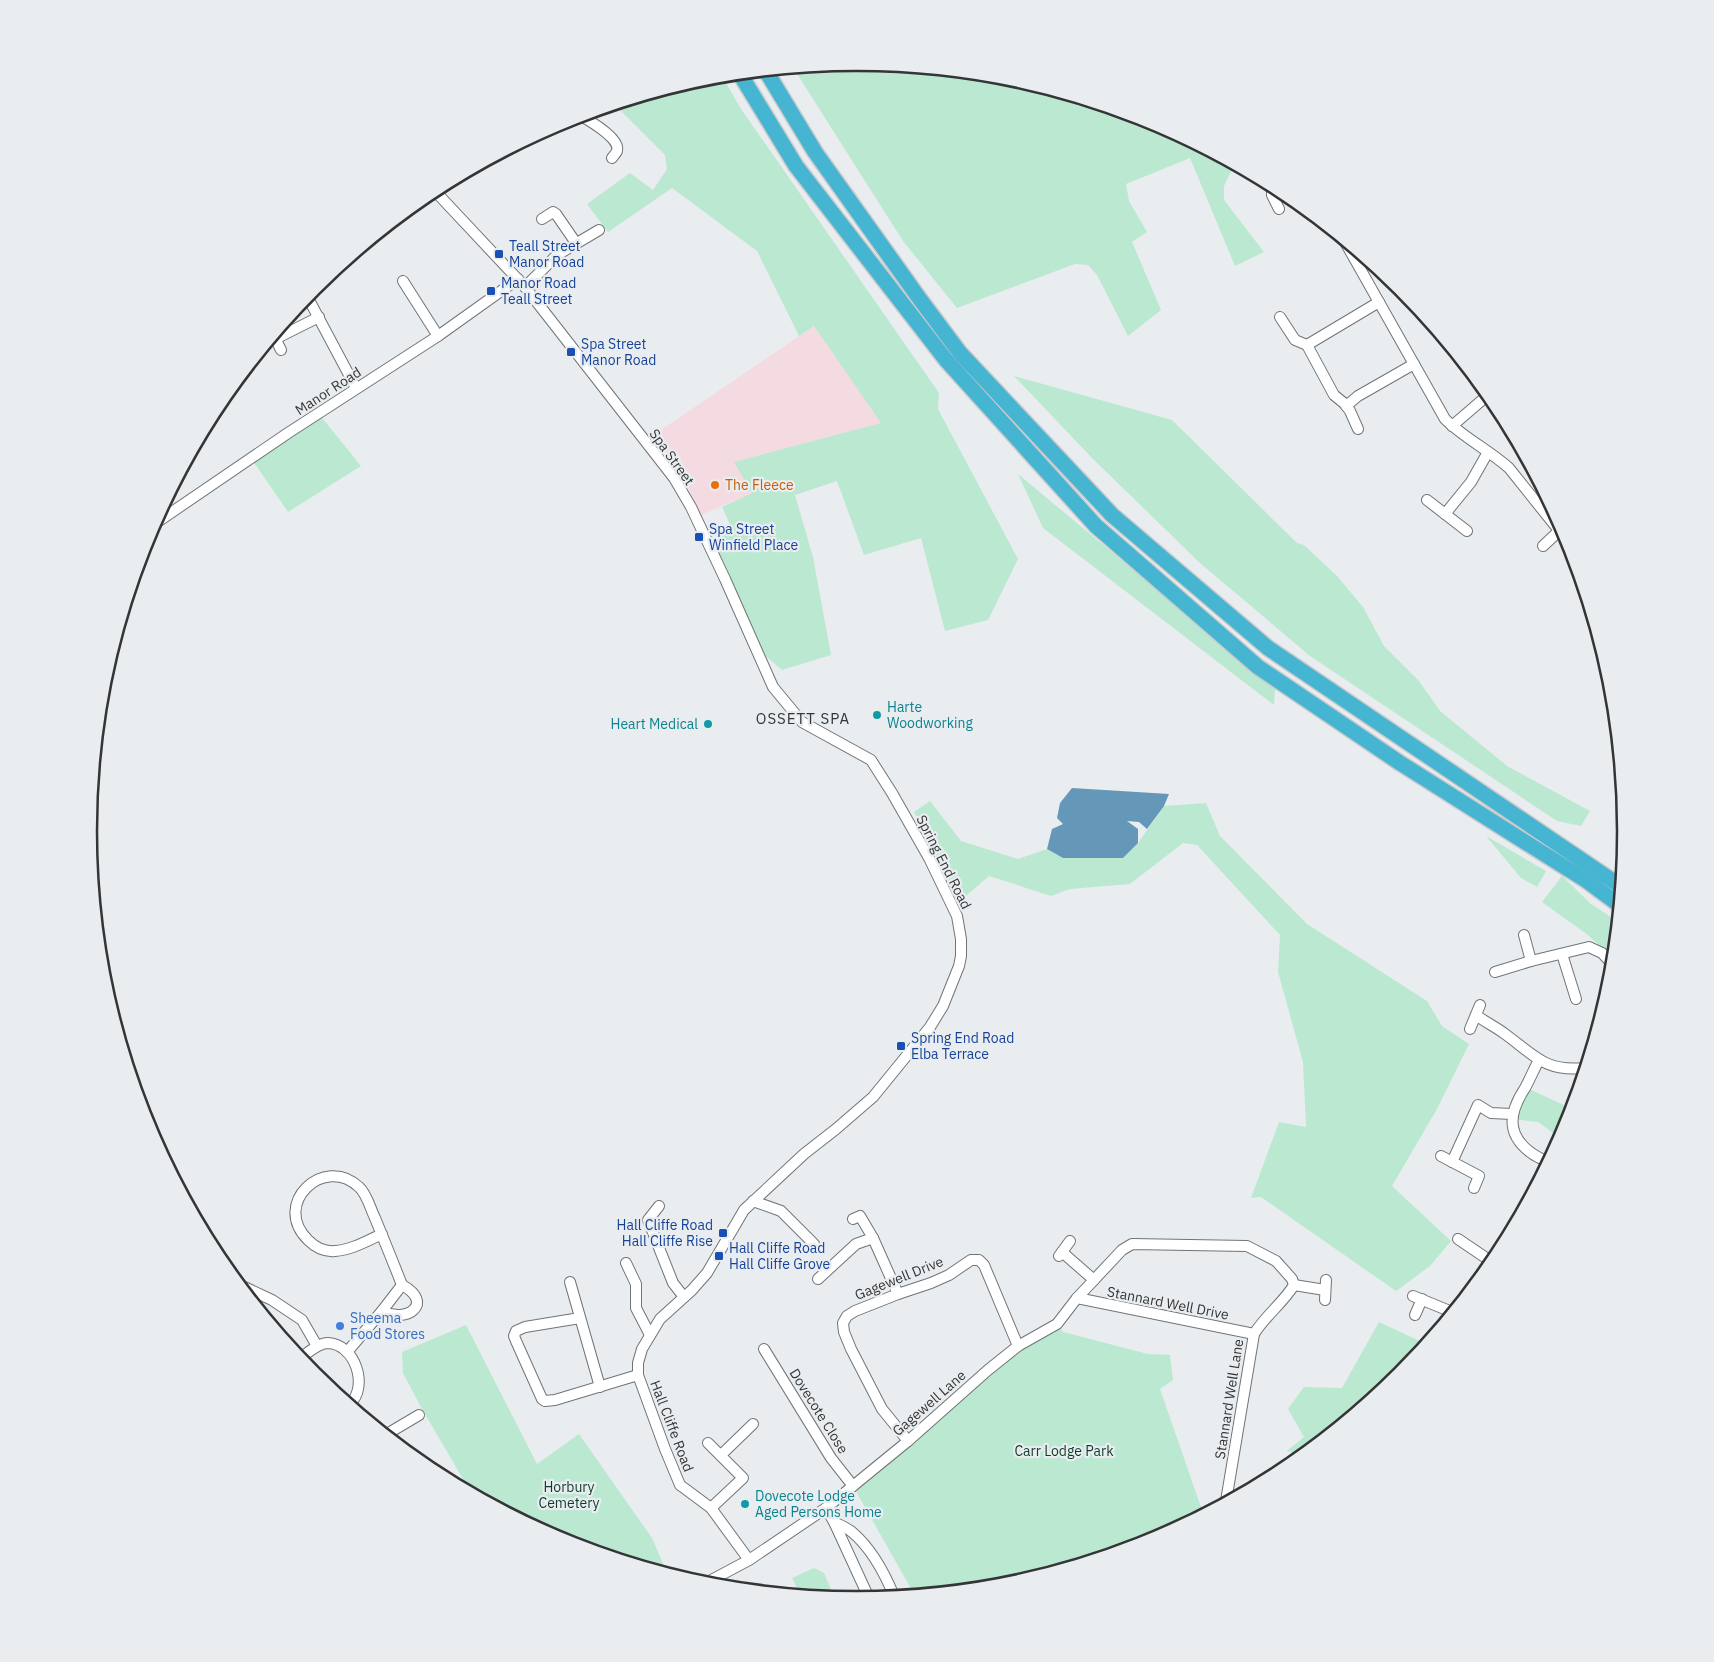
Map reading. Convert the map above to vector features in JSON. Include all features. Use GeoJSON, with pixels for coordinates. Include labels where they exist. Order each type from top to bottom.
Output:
{"type":"FeatureCollection","features":[{"type":"Feature","properties":{"kind":"highway"},"geometry":{"type":"LineString","coordinates":[[769,77],[815,152],[960,353],[1112,515],[1268,648],[1615,883]]}},
{"type":"Feature","properties":{"kind":"highway"},"geometry":{"type":"LineString","coordinates":[[744,80],[796,166],[946,360],[1096,526],[1258,667],[1400,763],[1587,881],[1613,900]]}},
{"type":"Feature","properties":{"kind":"street"},"geometry":{"type":"LineString","coordinates":[[588,121],[609,135],[616,144],[617,150],[612,158]]}},
{"type":"Feature","properties":{"kind":"street"},"geometry":{"type":"LineString","coordinates":[[1272,195],[1279,209]]}},
{"type":"Feature","properties":{"kind":"street","name":"Spa Street"},"geometry":{"type":"LineString","coordinates":[[440,196],[521,283],[674,478],[715,558],[769,681],[802,722]]}},
{"type":"Feature","properties":{"kind":"street"},"geometry":{"type":"LineString","coordinates":[[542,219],[553,208],[576,243]]}},
{"type":"Feature","properties":{"kind":"street","name":"Manor Road"},"geometry":{"type":"LineString","coordinates":[[166,516],[356,388],[521,283],[576,243],[580,243],[599,230]]}},
{"type":"Feature","properties":{"kind":"street"},"geometry":{"type":"LineString","coordinates":[[1350,254],[1442,414],[1452,426],[1498,458],[1509,468],[1548,516]]}},
{"type":"Feature","properties":{"kind":"street"},"geometry":{"type":"LineString","coordinates":[[403,281],[438,336]]}},
{"type":"Feature","properties":{"kind":"street"},"geometry":{"type":"LineString","coordinates":[[1307,345],[1379,302]]}},
{"type":"Feature","properties":{"kind":"street"},"geometry":{"type":"LineString","coordinates":[[311,304],[356,388]]}},
{"type":"Feature","properties":{"kind":"street"},"geometry":{"type":"LineString","coordinates":[[283,334],[318,317]]}},
{"type":"Feature","properties":{"kind":"street"},"geometry":{"type":"LineString","coordinates":[[1280,317],[1295,340],[1307,345],[1334,395],[1346,406],[1358,428]]}},
{"type":"Feature","properties":{"kind":"street"},"geometry":{"type":"LineString","coordinates":[[276,342],[281,350]]}},
{"type":"Feature","properties":{"kind":"street"},"geometry":{"type":"LineString","coordinates":[[1346,406],[1358,396],[1414,364]]}},
{"type":"Feature","properties":{"kind":"street"},"geometry":{"type":"LineString","coordinates":[[1452,426],[1482,400]]}},
{"type":"Feature","properties":{"kind":"street"},"geometry":{"type":"LineString","coordinates":[[1445,514],[1471,482],[1488,452]]}},
{"type":"Feature","properties":{"kind":"street"},"geometry":{"type":"LineString","coordinates":[[1427,500],[1467,531]]}},
{"type":"Feature","properties":{"kind":"street"},"geometry":{"type":"LineString","coordinates":[[1543,546],[1556,534]]}},
{"type":"Feature","properties":{"kind":"street","name":"Spring End Road"},"geometry":{"type":"LineString","coordinates":[[802,722],[871,760],[929,858],[957,916],[960,931],[959,966],[943,1006],[930,1027],[872,1097]]}},
{"type":"Feature","properties":{"kind":"street"},"geometry":{"type":"LineString","coordinates":[[1524,935],[1531,961]]}},
{"type":"Feature","properties":{"kind":"street"},"geometry":{"type":"LineString","coordinates":[[1495,972],[1589,947],[1602,952],[1606,956]]}},
{"type":"Feature","properties":{"kind":"street"},"geometry":{"type":"LineString","coordinates":[[1567,952],[1576,999]]}},
{"type":"Feature","properties":{"kind":"street"},"geometry":{"type":"LineString","coordinates":[[1470,1029],[1478,1010],[1539,1060],[1552,1066],[1578,1068]]}},
{"type":"Feature","properties":{"kind":"street"},"geometry":{"type":"LineString","coordinates":[[1539,1060],[1519,1096],[1512,1114],[1515,1132],[1524,1146],[1542,1159]]}},
{"type":"Feature","properties":{"kind":"street","name":"Hall Cliffe Road"},"geometry":{"type":"LineString","coordinates":[[749,1560],[711,1508],[680,1485],[664,1449],[638,1376],[638,1363],[642,1349],[660,1319],[706,1273],[744,1210],[804,1154],[872,1097]]}},
{"type":"Feature","properties":{"kind":"street"},"geometry":{"type":"LineString","coordinates":[[1452,1162],[1478,1105],[1491,1113],[1512,1114]]}},
{"type":"Feature","properties":{"kind":"street"},"geometry":{"type":"LineString","coordinates":[[1441,1156],[1479,1176],[1474,1188]]}},
{"type":"Feature","properties":{"kind":"street"},"geometry":{"type":"LineString","coordinates":[[382,1234],[347,1249],[322,1250],[310,1243],[302,1235],[294,1210],[298,1199],[306,1187],[315,1180],[328,1176],[353,1182],[361,1189],[382,1234],[402,1285],[417,1297],[418,1304],[415,1310],[398,1316],[382,1311]]}},
{"type":"Feature","properties":{"kind":"street"},"geometry":{"type":"LineString","coordinates":[[754,1201],[781,1211],[814,1244]]}},
{"type":"Feature","properties":{"kind":"street"},"geometry":{"type":"LineString","coordinates":[[659,1206],[648,1220],[673,1283],[684,1297]]}},
{"type":"Feature","properties":{"kind":"street"},"geometry":{"type":"LineString","coordinates":[[853,1220],[860,1216],[873,1238],[898,1294]]}},
{"type":"Feature","properties":{"kind":"street"},"geometry":{"type":"LineString","coordinates":[[818,1279],[856,1244],[873,1238]]}},
{"type":"Feature","properties":{"kind":"street"},"geometry":{"type":"LineString","coordinates":[[1458,1239],[1486,1258]]}},
{"type":"Feature","properties":{"kind":"street"},"geometry":{"type":"LineString","coordinates":[[1070,1241],[1060,1255],[1094,1280]]}},
{"type":"Feature","properties":{"kind":"street"},"geometry":{"type":"LineString","coordinates":[[1077,1298],[1122,1250],[1132,1244],[1247,1246],[1276,1261],[1292,1279],[1294,1286],[1325,1290]]}},
{"type":"Feature","properties":{"kind":"street","name":"Gagewell Drive"},"geometry":{"type":"LineString","coordinates":[[908,1441],[882,1409],[852,1349],[844,1332],[843,1323],[847,1316],[855,1311],[949,1275],[970,1260],[978,1260],[984,1265],[1018,1346]]}},
{"type":"Feature","properties":{"kind":"street"},"geometry":{"type":"LineString","coordinates":[[626,1263],[636,1284],[636,1308],[650,1335]]}},
{"type":"Feature","properties":{"kind":"street"},"geometry":{"type":"LineString","coordinates":[[569,1280],[600,1387]]}},
{"type":"Feature","properties":{"kind":"street"},"geometry":{"type":"LineString","coordinates":[[347,1352],[402,1285]]}},
{"type":"Feature","properties":{"kind":"street","name":"Stannard Well Lane"},"geometry":{"type":"LineString","coordinates":[[1227,1494],[1254,1334],[1260,1324],[1289,1294],[1294,1286]]}},
{"type":"Feature","properties":{"kind":"street"},"geometry":{"type":"LineString","coordinates":[[251,1290],[272,1300],[302,1320],[318,1346]]}},
{"type":"Feature","properties":{"kind":"street","name":"Gagewell Lane"},"geometry":{"type":"LineString","coordinates":[[717,1577],[749,1560],[826,1508],[908,1441],[1018,1346],[1055,1325],[1077,1298]]}},
{"type":"Feature","properties":{"kind":"street","name":"Stannard Well Drive"},"geometry":{"type":"LineString","coordinates":[[1077,1298],[1254,1334]]}},
{"type":"Feature","properties":{"kind":"street"},"geometry":{"type":"LineString","coordinates":[[1415,1315],[1417,1298],[1447,1310]]}},
{"type":"Feature","properties":{"kind":"street"},"geometry":{"type":"LineString","coordinates":[[580,1318],[519,1328],[516,1331],[514,1336],[516,1341],[538,1393],[545,1401],[555,1400],[638,1376]]}},
{"type":"Feature","properties":{"kind":"street"},"geometry":{"type":"LineString","coordinates":[[306,1354],[327,1343],[347,1352],[356,1366],[359,1383],[353,1399]]}},
{"type":"Feature","properties":{"kind":"street","name":"Dovecote Close"},"geometry":{"type":"LineString","coordinates":[[764,1349],[831,1458],[853,1486]]}},
{"type":"Feature","properties":{"kind":"street"},"geometry":{"type":"LineString","coordinates":[[391,1432],[419,1416]]}},
{"type":"Feature","properties":{"kind":"street"},"geometry":{"type":"LineString","coordinates":[[406,1423],[412,1432]]}},
{"type":"Feature","properties":{"kind":"street"},"geometry":{"type":"LineString","coordinates":[[721,1455],[753,1424]]}},
{"type":"Feature","properties":{"kind":"street"},"geometry":{"type":"LineString","coordinates":[[708,1443],[743,1478],[711,1508]]}},
{"type":"Feature","properties":{"kind":"street"},"geometry":{"type":"LineString","coordinates":[[826,1508],[866,1591]]}},
{"type":"Feature","properties":{"kind":"street"},"geometry":{"type":"LineString","coordinates":[[834,1522],[851,1532],[866,1548],[888,1581],[891,1590]]}},
{"type":"Feature","properties":{"kind":"shaded area"},"geometry":{"type":"Polygon","coordinates":[[[814,326],[882,423],[735,462],[752,493],[701,515],[685,482],[652,436],[814,326]]]}},
{"type":"Feature","properties":{"kind":"green space"},"geometry":{"type":"Polygon","coordinates":[[[857,71],[907,73],[956,78],[1054,97],[1148,129],[1232,170],[1224,186],[1224,200],[1264,252],[1235,266],[1190,158],[1126,184],[1129,201],[1147,232],[1132,242],[1161,310],[1128,336],[1097,275],[1088,265],[1075,264],[957,308],[903,241],[797,74],[857,71]]]}},
{"type":"Feature","properties":{"kind":"green space"},"geometry":{"type":"Polygon","coordinates":[[[726,83],[741,109],[939,393],[938,409],[1018,559],[988,620],[945,631],[921,538],[864,555],[837,481],[795,495],[813,557],[831,655],[782,670],[762,653],[713,540],[733,531],[722,507],[752,493],[734,462],[881,423],[814,326],[799,336],[757,251],[672,188],[608,232],[587,204],[630,173],[653,190],[667,169],[665,155],[620,110],[660,97],[726,83]]]}},
{"type":"Feature","properties":{"kind":"green space"},"geometry":{"type":"Polygon","coordinates":[[[1014,376],[1172,420],[1297,543],[1304,545],[1337,576],[1363,607],[1384,646],[1419,681],[1440,711],[1507,766],[1590,811],[1581,826],[1557,821],[1310,656],[1200,563],[1092,458],[1014,376]]]}},
{"type":"Feature","properties":{"kind":"green space"},"geometry":{"type":"Polygon","coordinates":[[[319,414],[361,466],[288,512],[251,458],[319,414]]]}},
{"type":"Feature","properties":{"kind":"green space"},"geometry":{"type":"Polygon","coordinates":[[[1018,474],[1275,688],[1274,705],[1043,528],[1018,474]]]}},
{"type":"Feature","properties":{"kind":"green space"},"geometry":{"type":"Polygon","coordinates":[[[930,801],[961,841],[1018,859],[1047,849],[1063,858],[1123,858],[1138,843],[1164,806],[1206,803],[1220,836],[1307,924],[1427,1001],[1442,1026],[1469,1044],[1437,1109],[1392,1186],[1451,1241],[1430,1266],[1396,1291],[1261,1197],[1251,1198],[1279,1122],[1306,1127],[1303,1062],[1278,972],[1280,935],[1197,845],[1183,843],[1130,884],[1070,889],[1051,896],[989,876],[959,902],[914,812],[930,801]]]}},
{"type":"Feature","properties":{"kind":"green space"},"geometry":{"type":"Polygon","coordinates":[[[1486,836],[1546,871],[1537,887],[1521,878],[1486,836]]]}},
{"type":"Feature","properties":{"kind":"green space"},"geometry":{"type":"Polygon","coordinates":[[[1562,876],[1591,904],[1611,917],[1606,952],[1588,935],[1542,902],[1562,876]]]}},
{"type":"Feature","properties":{"kind":"green space"},"geometry":{"type":"Polygon","coordinates":[[[1525,1087],[1565,1106],[1554,1133],[1538,1122],[1512,1119],[1525,1087]]]}},
{"type":"Feature","properties":{"kind":"green space"},"geometry":{"type":"Polygon","coordinates":[[[1379,1322],[1420,1341],[1358,1402],[1320,1434],[1294,1453],[1287,1451],[1304,1437],[1288,1409],[1304,1387],[1342,1388],[1379,1322]]]}},
{"type":"Feature","properties":{"kind":"green space","name":"Carr Lodge Park"},"geometry":{"type":"Polygon","coordinates":[[[1057,1324],[1063,1332],[1148,1354],[1170,1355],[1173,1380],[1160,1389],[1201,1508],[1148,1533],[1054,1565],[1005,1576],[911,1589],[853,1486],[988,1370],[1057,1324]]]}},
{"type":"Feature","properties":{"kind":"green space","name":"Horbury Cemetery"},"geometry":{"type":"Polygon","coordinates":[[[466,1325],[537,1464],[579,1434],[652,1538],[664,1566],[566,1533],[521,1512],[464,1481],[403,1373],[402,1352],[466,1325]]]}},
{"type":"Feature","properties":{"kind":"green space"},"geometry":{"type":"Polygon","coordinates":[[[814,1568],[824,1573],[831,1590],[797,1588],[792,1578],[814,1568]]]}},
{"type":"Feature","properties":{"kind":"water"},"geometry":{"type":"Polygon","coordinates":[[[1072,788],[1169,794],[1164,806],[1147,829],[1139,822],[1127,821],[1138,829],[1138,843],[1123,858],[1063,858],[1047,849],[1052,829],[1063,824],[1057,818],[1060,803],[1072,788]]]}},
{"type":"Feature","properties":{"kind":"place","name":"Teall Street Manor Road"},"geometry":{"type":"Point","coordinates":[499,254]}},
{"type":"Feature","properties":{"kind":"place","name":"Manor Road Teall Street"},"geometry":{"type":"Point","coordinates":[491,291]}},
{"type":"Feature","properties":{"kind":"place","name":"Spa Street Manor Road"},"geometry":{"type":"Point","coordinates":[571,352]}},
{"type":"Feature","properties":{"kind":"place","name":"The Fleece"},"geometry":{"type":"Point","coordinates":[715,485]}},
{"type":"Feature","properties":{"kind":"place","name":"Spa Street Winfield Place"},"geometry":{"type":"Point","coordinates":[699,537]}},
{"type":"Feature","properties":{"kind":"place","name":"Harte Woodworking"},"geometry":{"type":"Point","coordinates":[877,715]}},
{"type":"Feature","properties":{"kind":"place","name":"Heart Medical"},"geometry":{"type":"Point","coordinates":[708,724]}},
{"type":"Feature","properties":{"kind":"place","name":"Spring End Road Elba Terrace"},"geometry":{"type":"Point","coordinates":[901,1046]}},
{"type":"Feature","properties":{"kind":"place","name":"Hall Cliffe Road Hall Cliffe Rise"},"geometry":{"type":"Point","coordinates":[723,1233]}},
{"type":"Feature","properties":{"kind":"place","name":"Hall Cliffe Road Hall Cliffe Grove"},"geometry":{"type":"Point","coordinates":[719,1256]}},
{"type":"Feature","properties":{"kind":"place","name":"Sheema Food Stores"},"geometry":{"type":"Point","coordinates":[340,1326]}},
{"type":"Feature","properties":{"kind":"place","name":"Dovecote Lodge Aged Persons Home"},"geometry":{"type":"Point","coordinates":[745,1504]}},
{"type":"Feature","properties":{"kind":"district","name":"OSSETT SPA"},"geometry":{"type":"Point","coordinates":[803,719]}}]}
